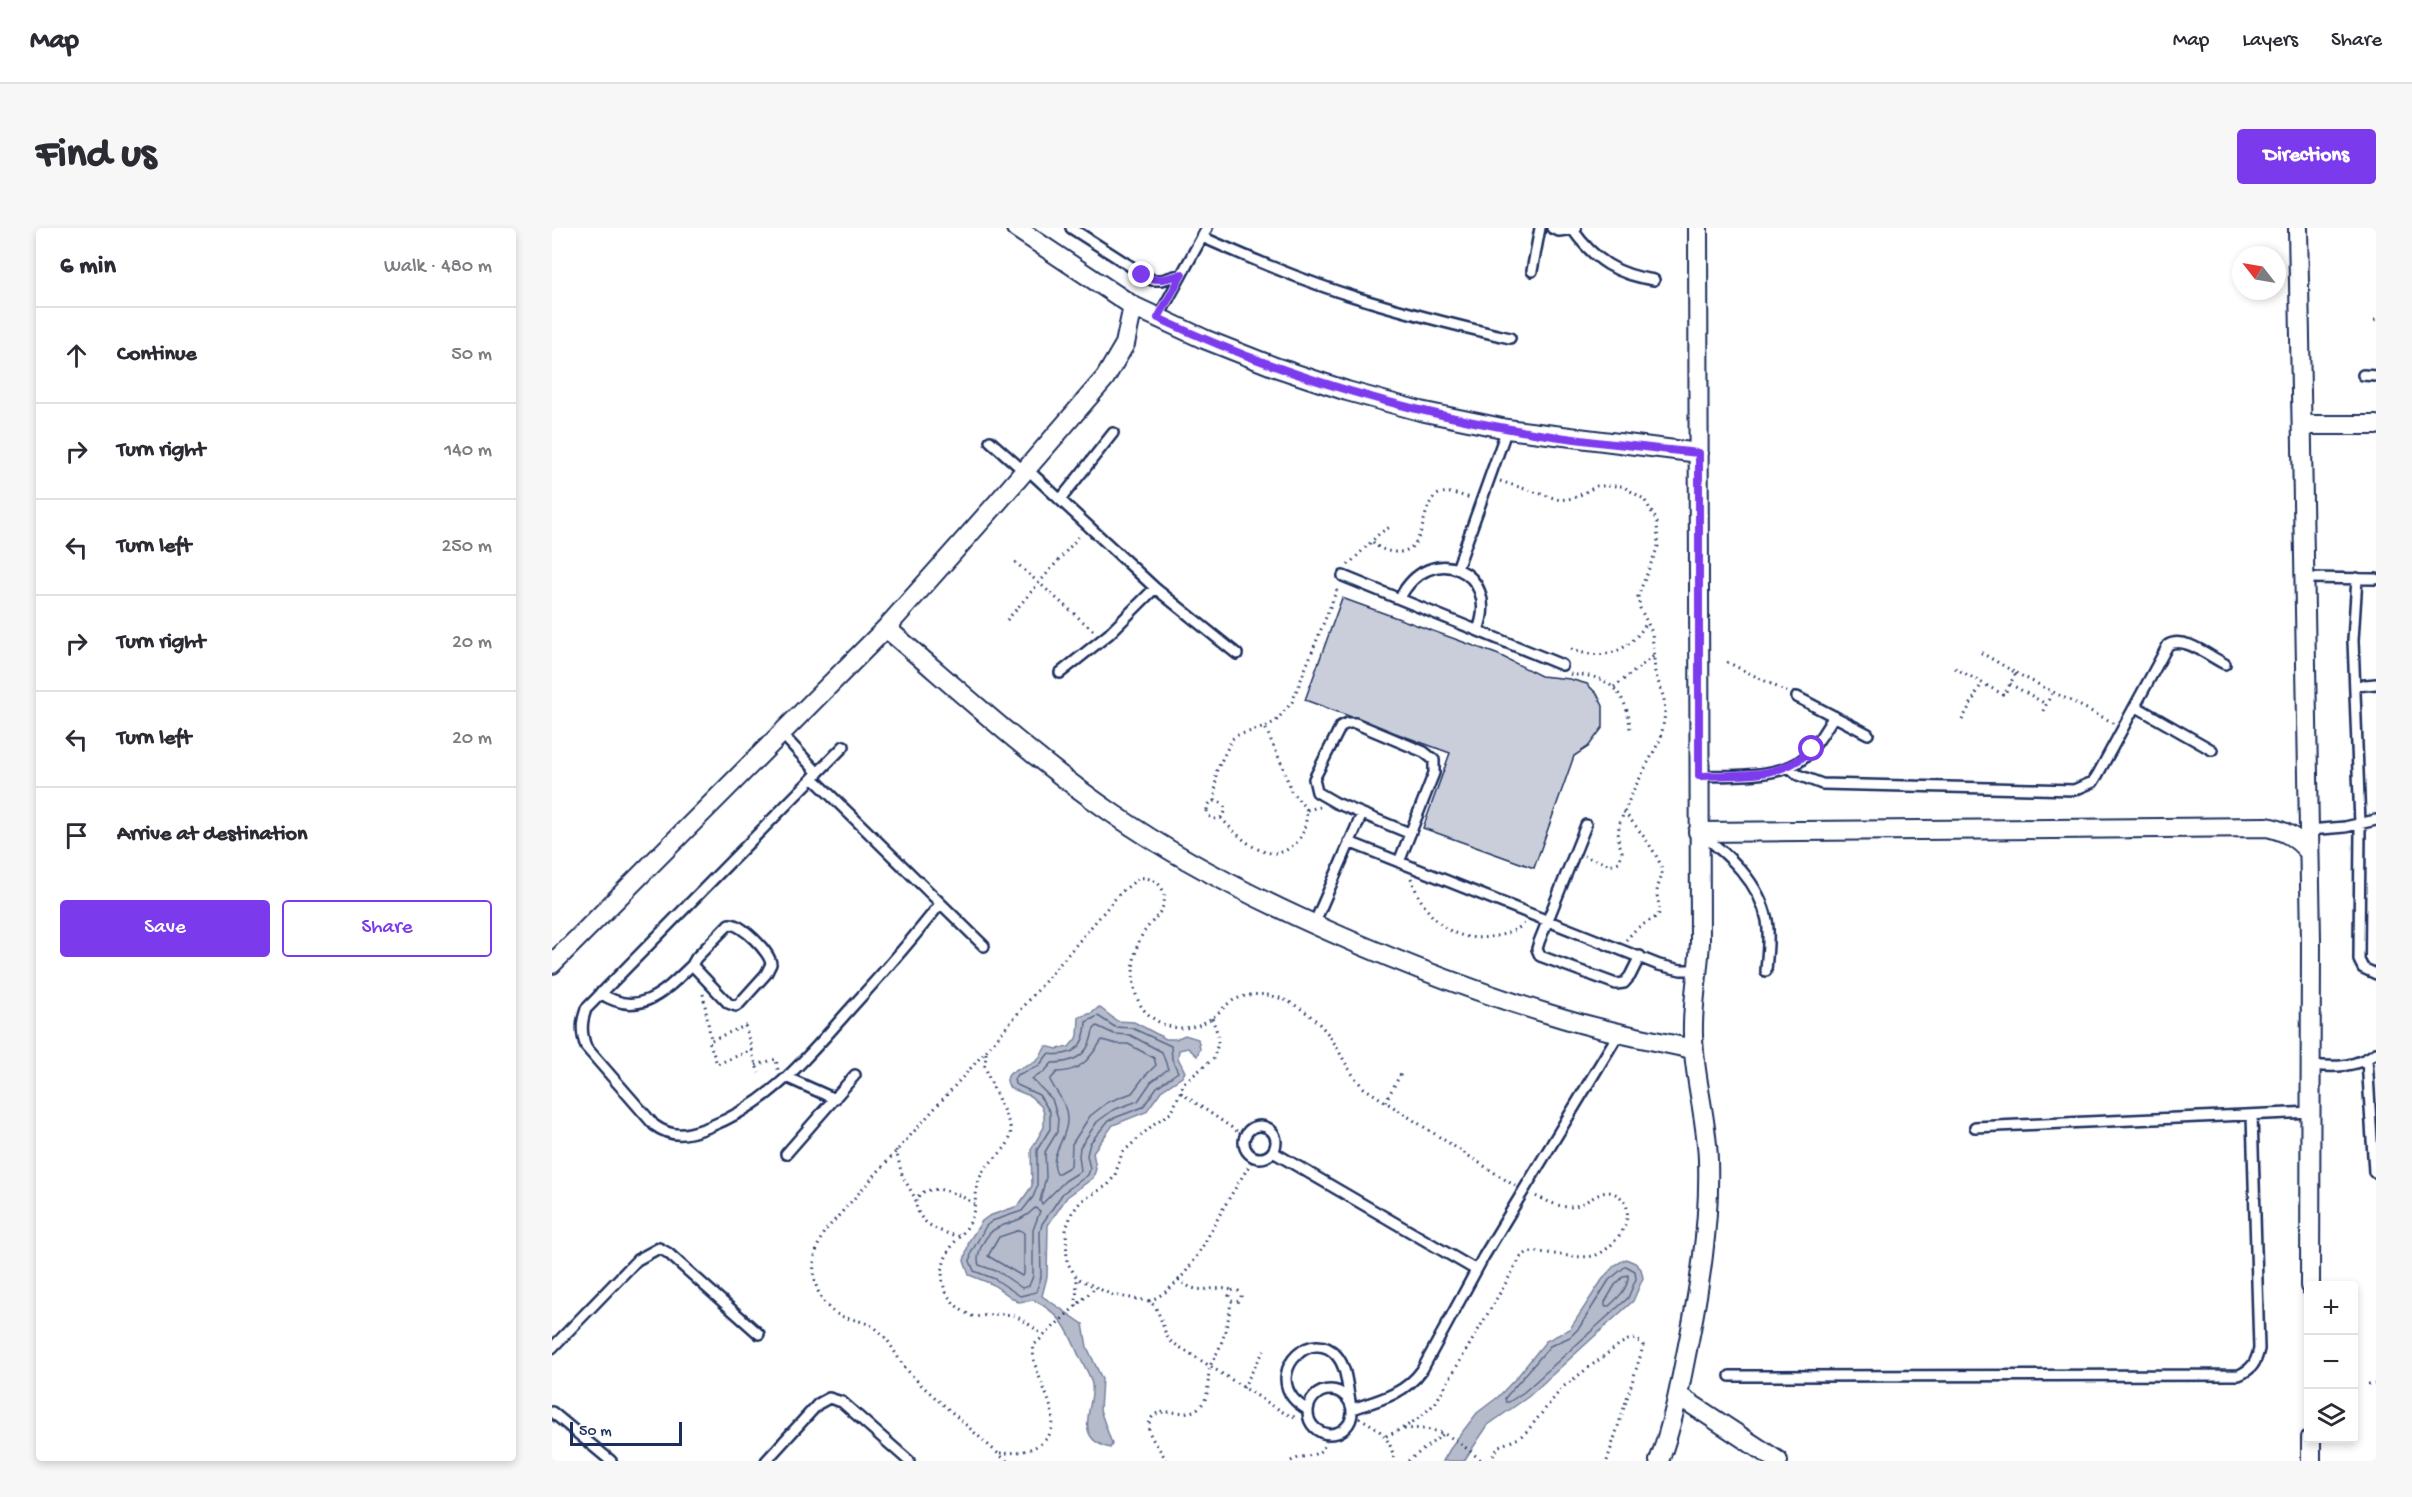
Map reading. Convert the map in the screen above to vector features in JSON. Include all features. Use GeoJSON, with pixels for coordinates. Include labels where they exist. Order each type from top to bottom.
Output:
{"type":"FeatureCollection","features":[{"type":"Feature","properties":{"kind":"street"},"geometry":{"type":"LineString","coordinates":[[1016,228],[1133,306],[1204,339],[1275,367],[1347,391],[1420,411],[1507,429],[1699,453]]}},
{"type":"Feature","properties":{"kind":"street"},"geometry":{"type":"LineString","coordinates":[[1659,1461],[1678,1396],[1700,1284],[1707,1204],[1708,1161],[1705,1124],[1693,1049],[1698,970],[1698,228]]}},
{"type":"Feature","properties":{"kind":"street"},"geometry":{"type":"LineString","coordinates":[[2298,228],[2306,578],[2312,1065],[2310,1281]]}},
{"type":"Feature","properties":{"kind":"street"},"geometry":{"type":"LineString","coordinates":[[552,964],[886,628],[1026,471],[1116,362],[1125,344],[1133,306]]}},
{"type":"Feature","properties":{"kind":"street"},"geometry":{"type":"LineString","coordinates":[[2303,424],[2376,425]]}},
{"type":"Feature","properties":{"kind":"street"},"geometry":{"type":"LineString","coordinates":[[886,628],[1053,768],[1111,813],[1173,853],[1228,884],[1425,972],[1488,995],[1619,1033],[1693,1049]]}},
{"type":"Feature","properties":{"kind":"street"},"geometry":{"type":"LineString","coordinates":[[1698,832],[2267,827],[2283,831],[2298,839],[2309,852]]}},
{"type":"Feature","properties":{"kind":"street"},"geometry":{"type":"LineString","coordinates":[[1678,1396],[1778,1461]]}},
{"type":"Feature","properties":{"kind":"street"},"geometry":{"type":"LineString","coordinates":[[2311,1443],[2311,1461]]}},
{"type":"Feature","properties":{"kind":"lane"},"geometry":{"type":"LineString","coordinates":[[1071,228],[1152,280],[1162,280],[1182,274]]}},
{"type":"Feature","properties":{"kind":"lane"},"geometry":{"type":"LineString","coordinates":[[1532,271],[1540,228]]}},
{"type":"Feature","properties":{"kind":"lane"},"geometry":{"type":"LineString","coordinates":[[1552,228],[1559,231],[1576,229],[1585,246],[1599,260],[1634,277],[1654,280]]}},
{"type":"Feature","properties":{"kind":"lane"},"geometry":{"type":"LineString","coordinates":[[1158,318],[1204,232],[1277,269],[1353,297],[1431,320],[1510,338]]}},
{"type":"Feature","properties":{"kind":"lane"},"geometry":{"type":"LineString","coordinates":[[2363,375],[2376,376]]}},
{"type":"Feature","properties":{"kind":"lane"},"geometry":{"type":"LineString","coordinates":[[1458,569],[1507,429]]}},
{"type":"Feature","properties":{"kind":"lane"},"geometry":{"type":"LineString","coordinates":[[1060,500],[1113,433]]}},
{"type":"Feature","properties":{"kind":"lane"},"geometry":{"type":"LineString","coordinates":[[990,441],[1060,500],[1155,588],[1237,654]]}},
{"type":"Feature","properties":{"kind":"lane"},"geometry":{"type":"LineString","coordinates":[[1400,598],[1406,585],[1424,570],[1435,567],[1458,569],[1476,584],[1481,595],[1484,606],[1478,630]]}},
{"type":"Feature","properties":{"kind":"lane"},"geometry":{"type":"LineString","coordinates":[[1343,576],[1562,665]]}},
{"type":"Feature","properties":{"kind":"lane"},"geometry":{"type":"LineString","coordinates":[[2306,578],[2376,579]]}},
{"type":"Feature","properties":{"kind":"lane"},"geometry":{"type":"LineString","coordinates":[[2357,579],[2353,640],[2360,824],[2359,960],[2363,968],[2376,974]]}},
{"type":"Feature","properties":{"kind":"lane"},"geometry":{"type":"LineString","coordinates":[[1060,673],[1103,639],[1155,588]]}},
{"type":"Feature","properties":{"kind":"lane"},"geometry":{"type":"LineString","coordinates":[[1789,767],[1798,775],[1822,784],[2074,790],[2093,782],[2164,650],[2172,642],[2183,643],[2225,664]]}},
{"type":"Feature","properties":{"kind":"lane"},"geometry":{"type":"LineString","coordinates":[[2355,686],[2376,684]]}},
{"type":"Feature","properties":{"kind":"lane"},"geometry":{"type":"LineString","coordinates":[[1797,697],[1868,734]]}},
{"type":"Feature","properties":{"kind":"lane"},"geometry":{"type":"LineString","coordinates":[[2135,706],[2212,750]]}},
{"type":"Feature","properties":{"kind":"lane"},"geometry":{"type":"LineString","coordinates":[[1699,776],[1773,772],[1789,767],[1802,760],[1812,749],[1834,716]]}},
{"type":"Feature","properties":{"kind":"lane"},"geometry":{"type":"LineString","coordinates":[[1402,863],[1409,833],[1434,772],[1434,760],[1424,752],[1355,723],[1348,723],[1337,731],[1316,773],[1314,786],[1322,796],[1409,833]]}},
{"type":"Feature","properties":{"kind":"lane"},"geometry":{"type":"LineString","coordinates":[[781,733],[816,775],[940,904],[984,946]]}},
{"type":"Feature","properties":{"kind":"lane"},"geometry":{"type":"LineString","coordinates":[[844,746],[586,1009],[582,1022],[582,1035],[586,1047],[654,1125],[663,1132],[674,1136],[686,1135],[722,1122],[745,1110],[785,1081],[896,959],[940,904]]}},
{"type":"Feature","properties":{"kind":"lane"},"geometry":{"type":"LineString","coordinates":[[1314,924],[1362,814]]}},
{"type":"Feature","properties":{"kind":"lane"},"geometry":{"type":"LineString","coordinates":[[2309,830],[2376,820]]}},
{"type":"Feature","properties":{"kind":"lane"},"geometry":{"type":"LineString","coordinates":[[1586,825],[1537,949],[1546,961],[1616,984],[1624,983],[1640,956]]}},
{"type":"Feature","properties":{"kind":"lane"},"geometry":{"type":"LineString","coordinates":[[1698,832],[1730,856],[1754,888],[1767,919],[1766,971]]}},
{"type":"Feature","properties":{"kind":"lane"},"geometry":{"type":"LineString","coordinates":[[1349,842],[1670,969],[1698,970]]}},
{"type":"Feature","properties":{"kind":"lane"},"geometry":{"type":"LineString","coordinates":[[600,993],[614,1002],[626,1005],[641,1002],[662,992],[692,965],[729,924],[740,926],[771,959],[770,970],[736,1006],[728,1003],[692,965]]}},
{"type":"Feature","properties":{"kind":"lane"},"geometry":{"type":"LineString","coordinates":[[1351,1408],[1401,1392],[1413,1383],[1430,1357],[1476,1270],[1619,1033]]}},
{"type":"Feature","properties":{"kind":"lane"},"geometry":{"type":"LineString","coordinates":[[2312,1065],[2342,1066],[2367,1059],[2376,1053]]}},
{"type":"Feature","properties":{"kind":"lane"},"geometry":{"type":"LineString","coordinates":[[2367,1059],[2373,1122],[2374,1172]]}},
{"type":"Feature","properties":{"kind":"lane"},"geometry":{"type":"LineString","coordinates":[[786,1154],[855,1075]]}},
{"type":"Feature","properties":{"kind":"lane"},"geometry":{"type":"LineString","coordinates":[[785,1081],[835,1099]]}},
{"type":"Feature","properties":{"kind":"lane"},"geometry":{"type":"LineString","coordinates":[[1975,1127],[2312,1112]]}},
{"type":"Feature","properties":{"kind":"lane"},"geometry":{"type":"LineString","coordinates":[[1730,1376],[2239,1375],[2250,1370],[2257,1360],[2259,1349],[2252,1115]]}},
{"type":"Feature","properties":{"kind":"lane"},"geometry":{"type":"LineString","coordinates":[[1257,1126],[1272,1131],[1276,1141],[1273,1152],[1265,1158],[1254,1158],[1249,1155],[1244,1146],[1248,1131],[1257,1126]]}},
{"type":"Feature","properties":{"kind":"lane"},"geometry":{"type":"LineString","coordinates":[[1273,1152],[1476,1270]]}},
{"type":"Feature","properties":{"kind":"lane"},"geometry":{"type":"LineString","coordinates":[[552,1348],[637,1260],[659,1248],[668,1253],[759,1334]]}},
{"type":"Feature","properties":{"kind":"lane"},"geometry":{"type":"LineString","coordinates":[[1316,1346],[1328,1349],[1337,1356],[1343,1368],[1351,1408],[1350,1423],[1344,1430],[1327,1435],[1319,1432],[1308,1415],[1293,1398],[1286,1377],[1289,1365],[1295,1356],[1304,1349],[1316,1346]]}},
{"type":"Feature","properties":{"kind":"lane"},"geometry":{"type":"LineString","coordinates":[[1308,1415],[1311,1402],[1325,1390],[1335,1390],[1343,1394],[1351,1408]]}},
{"type":"Feature","properties":{"kind":"lane"},"geometry":{"type":"LineString","coordinates":[[765,1461],[823,1399],[829,1398],[842,1402],[909,1461]]}},
{"type":"Feature","properties":{"kind":"lane"},"geometry":{"type":"LineString","coordinates":[[552,1412],[611,1461]]}},
{"type":"Feature","properties":{"kind":"path"},"geometry":{"type":"LineString","coordinates":[[1490,477],[1560,500],[1574,498],[1597,486],[1609,485],[1628,489],[1644,499],[1652,509],[1659,533],[1654,558],[1647,569],[1638,596],[1640,608],[1652,632],[1655,672],[1664,707],[1661,738],[1623,812],[1619,825],[1618,839],[1622,852],[1619,862],[1610,865],[1601,863],[1576,850]]}},
{"type":"Feature","properties":{"kind":"path"},"geometry":{"type":"LineString","coordinates":[[1373,542],[1384,550],[1396,552],[1406,550],[1420,534],[1432,500],[1439,493],[1482,500]]}},
{"type":"Feature","properties":{"kind":"path"},"geometry":{"type":"LineString","coordinates":[[1007,620],[1088,526]]}},
{"type":"Feature","properties":{"kind":"path"},"geometry":{"type":"LineString","coordinates":[[1215,801],[1216,772],[1232,739],[1245,732],[1265,727],[1285,712],[1295,696],[1352,558],[1390,527]]}},
{"type":"Feature","properties":{"kind":"path"},"geometry":{"type":"LineString","coordinates":[[1015,562],[1103,639]]}},
{"type":"Feature","properties":{"kind":"path"},"geometry":{"type":"LineString","coordinates":[[1571,649],[1596,656],[1609,655],[1632,643],[1647,622]]}},
{"type":"Feature","properties":{"kind":"path"},"geometry":{"type":"LineString","coordinates":[[1980,652],[2123,728]]}},
{"type":"Feature","properties":{"kind":"path"},"geometry":{"type":"LineString","coordinates":[[1614,687],[1654,655]]}},
{"type":"Feature","properties":{"kind":"path"},"geometry":{"type":"LineString","coordinates":[[1727,662],[1797,697]]}},
{"type":"Feature","properties":{"kind":"path"},"geometry":{"type":"LineString","coordinates":[[1562,665],[1572,675],[1587,675],[1601,679],[1614,687],[1623,699],[1629,714],[1630,730]]}},
{"type":"Feature","properties":{"kind":"path"},"geometry":{"type":"LineString","coordinates":[[1955,668],[2004,695],[2016,673]]}},
{"type":"Feature","properties":{"kind":"path"},"geometry":{"type":"LineString","coordinates":[[1962,720],[1983,683]]}},
{"type":"Feature","properties":{"kind":"path"},"geometry":{"type":"LineString","coordinates":[[2010,684],[2046,704]]}},
{"type":"Feature","properties":{"kind":"path"},"geometry":{"type":"LineString","coordinates":[[2043,711],[2053,692]]}},
{"type":"Feature","properties":{"kind":"path"},"geometry":{"type":"LineString","coordinates":[[1221,818],[1225,809],[1221,802],[1215,801],[1208,804],[1206,812],[1214,819],[1221,818],[1248,842],[1268,854],[1286,851],[1294,845],[1305,829],[1307,810],[1288,786],[1283,767],[1265,727]]}},
{"type":"Feature","properties":{"kind":"path"},"geometry":{"type":"LineString","coordinates":[[1619,948],[1637,928],[1658,916],[1660,905],[1657,893],[1662,870],[1660,862],[1640,832],[1623,812]]}},
{"type":"Feature","properties":{"kind":"path"},"geometry":{"type":"LineString","coordinates":[[1402,863],[1427,913],[1442,927],[1461,935],[1481,939],[1501,936],[1520,927],[1534,915]]}},
{"type":"Feature","properties":{"kind":"path"},"geometry":{"type":"LineString","coordinates":[[1007,1461],[907,1371],[888,1340],[876,1328],[865,1322],[847,1320],[829,1309],[817,1290],[813,1260],[824,1232],[986,1051],[1120,892],[1139,878],[1151,878],[1158,882],[1163,890],[1162,907],[1143,933],[1135,956],[1137,997],[1143,1009],[1163,1025],[1178,1029],[1212,1018],[1233,1001],[1250,994],[1269,994],[1287,1001],[1315,1020],[1335,1044],[1355,1079],[1385,1102],[1523,1191],[1568,1207],[1580,1205],[1601,1192],[1612,1192],[1621,1198],[1626,1208],[1623,1232],[1607,1250],[1590,1257],[1537,1252],[1528,1252],[1521,1257],[1436,1402],[1421,1417],[1403,1429],[1386,1436]]}},
{"type":"Feature","properties":{"kind":"path"},"geometry":{"type":"LineString","coordinates":[[705,981],[703,994],[711,1040],[709,1041],[717,1064],[751,1050]]}},
{"type":"Feature","properties":{"kind":"path"},"geometry":{"type":"LineString","coordinates":[[1212,1018],[1218,1035],[1215,1053],[1209,1063],[1184,1083],[1172,1112],[1155,1123],[1122,1153],[1114,1175],[1107,1185],[1081,1201],[1072,1213],[1066,1229],[1067,1262],[1077,1278],[1095,1288],[1125,1298],[1149,1300],[1167,1291],[1178,1280],[1211,1234],[1223,1209],[1254,1158]]}},
{"type":"Feature","properties":{"kind":"path"},"geometry":{"type":"LineString","coordinates":[[711,1040],[745,1026],[759,1073]]}},
{"type":"Feature","properties":{"kind":"path"},"geometry":{"type":"LineString","coordinates":[[986,1051],[985,1066],[1009,1123],[1011,1140],[981,1175],[969,1226],[950,1248],[942,1270],[946,1293],[952,1303],[974,1317],[993,1313],[1016,1316],[1043,1335]]}},
{"type":"Feature","properties":{"kind":"path"},"geometry":{"type":"LineString","coordinates":[[756,1065],[776,1059],[785,1081]]}},
{"type":"Feature","properties":{"kind":"path"},"geometry":{"type":"LineString","coordinates":[[1385,1102],[1402,1072]]}},
{"type":"Feature","properties":{"kind":"path"},"geometry":{"type":"LineString","coordinates":[[1181,1093],[1245,1136]]}},
{"type":"Feature","properties":{"kind":"path"},"geometry":{"type":"LineString","coordinates":[[896,1150],[902,1175],[916,1199]]}},
{"type":"Feature","properties":{"kind":"path"},"geometry":{"type":"LineString","coordinates":[[959,1236],[947,1234],[926,1222],[915,1206],[916,1199],[926,1191],[942,1190],[959,1194],[975,1205]]}},
{"type":"Feature","properties":{"kind":"path"},"geometry":{"type":"LineString","coordinates":[[1076,1306],[1077,1278]]}},
{"type":"Feature","properties":{"kind":"path"},"geometry":{"type":"LineString","coordinates":[[1178,1280],[1193,1290],[1220,1288],[1238,1290],[1242,1296],[1238,1302],[1232,1302]]}},
{"type":"Feature","properties":{"kind":"path"},"geometry":{"type":"LineString","coordinates":[[998,1454],[1016,1453],[1034,1448],[1048,1438],[1052,1431],[1052,1413],[1033,1356],[1034,1345],[1095,1288]]}},
{"type":"Feature","properties":{"kind":"path"},"geometry":{"type":"LineString","coordinates":[[1166,1461],[1149,1432],[1152,1418],[1165,1411],[1179,1414],[1196,1410],[1207,1397],[1210,1368],[1224,1336],[1232,1302],[1228,1296],[1232,1290]]}},
{"type":"Feature","properties":{"kind":"path"},"geometry":{"type":"LineString","coordinates":[[1149,1300],[1157,1309],[1163,1331],[1170,1341],[1286,1414],[1308,1415]]}},
{"type":"Feature","properties":{"kind":"path"},"geometry":{"type":"LineString","coordinates":[[1490,1461],[1499,1446],[1519,1438],[1528,1430],[1563,1386],[1620,1344],[1636,1339],[1643,1345],[1641,1354],[1607,1461]]}},
{"type":"Feature","properties":{"kind":"path"},"geometry":{"type":"LineString","coordinates":[[1243,1388],[1266,1347]]}},
{"type":"Feature","properties":{"kind":"path"},"geometry":{"type":"LineString","coordinates":[[2368,1384],[2376,1384]]}},
{"type":"Feature","properties":{"kind":"path"},"geometry":{"type":"LineString","coordinates":[[1351,1408],[1386,1436],[1392,1447],[1394,1461]]}},
{"type":"Feature","properties":{"kind":"path"},"geometry":{"type":"LineString","coordinates":[[1403,1429],[1432,1429],[1447,1434],[1482,1461]]}},
{"type":"Feature","properties":{"kind":"path"},"geometry":{"type":"LineString","coordinates":[[1408,1461],[1447,1434]]}},
{"type":"Feature","properties":{"kind":"path"},"geometry":{"type":"LineString","coordinates":[[1291,1461],[1298,1457],[1315,1455],[1322,1450],[1327,1435]]}},
{"type":"Feature","properties":{"kind":"water"},"geometry":{"type":"Polygon","coordinates":[[[1099,1007],[1117,1021],[1134,1022],[1166,1039],[1176,1039],[1185,1035],[1198,1039],[1200,1049],[1197,1056],[1188,1048],[1179,1050],[1178,1058],[1185,1072],[1182,1077],[1161,1091],[1146,1112],[1113,1125],[1093,1152],[1096,1169],[1093,1178],[1067,1197],[1048,1225],[1047,1277],[1042,1296],[1083,1324],[1087,1347],[1102,1379],[1100,1410],[1112,1444],[1110,1448],[1091,1437],[1088,1421],[1092,1394],[1091,1381],[1062,1323],[1051,1311],[1034,1300],[1018,1302],[992,1284],[969,1275],[964,1261],[969,1241],[982,1221],[989,1216],[1018,1206],[1032,1186],[1031,1150],[1044,1127],[1044,1113],[1041,1106],[1030,1096],[1010,1088],[1007,1077],[1014,1071],[1037,1061],[1046,1046],[1057,1049],[1069,1047],[1078,1036],[1079,1017],[1092,1013],[1099,1007]]]}},
{"type":"Feature","properties":{"kind":"water"},"geometry":{"type":"Polygon","coordinates":[[[1626,1259],[1641,1269],[1643,1278],[1633,1301],[1528,1397],[1488,1425],[1464,1461],[1443,1461],[1477,1413],[1498,1397],[1546,1341],[1570,1329],[1604,1277],[1615,1265],[1626,1259]]]}},
{"type":"Feature","properties":{"kind":"building"},"geometry":{"type":"Polygon","coordinates":[[[1342,598],[1499,655],[1541,676],[1570,679],[1587,684],[1597,694],[1603,706],[1603,727],[1588,747],[1574,756],[1534,868],[1423,828],[1450,753],[1305,700],[1342,598]]]}},
{"type":"Feature","properties":{"kind":"route"},"geometry":{"type":"LineString","coordinates":[[1142,275],[1152,280],[1162,280],[1182,274],[1158,318],[1275,367],[1347,391],[1420,411],[1507,429],[1699,453],[1699,776],[1773,772],[1802,760],[1812,749]]}}]}
